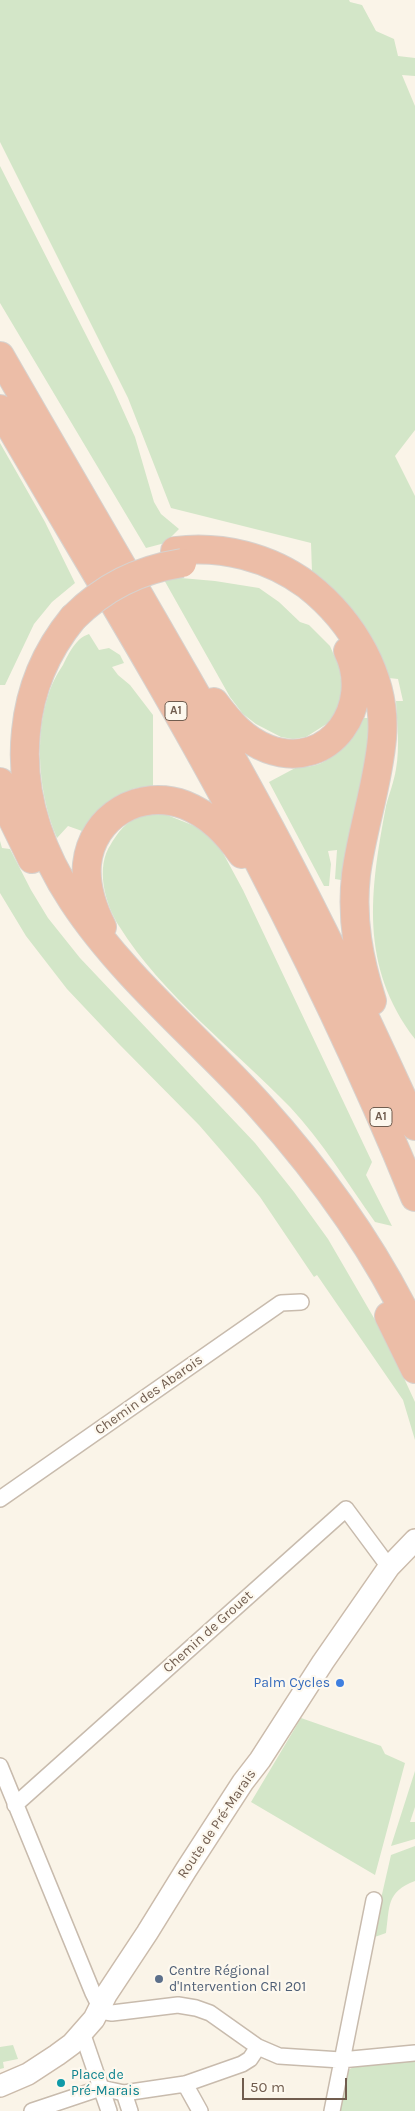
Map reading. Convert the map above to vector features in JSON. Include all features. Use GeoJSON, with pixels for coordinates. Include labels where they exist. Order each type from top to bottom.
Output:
{"type":"FeatureCollection","features":[{"type":"Feature","properties":{"kind":"highway","name":"A1"},"geometry":{"type":"LineString","coordinates":[[0,356],[161,633],[290,866],[337,959],[413,1122]]}},
{"type":"Feature","properties":{"kind":"highway","name":"A1"},"geometry":{"type":"LineString","coordinates":[[0,408],[176,710],[230,807],[284,910],[332,1011],[415,1197]]}},
{"type":"Feature","properties":{"kind":"highway"},"geometry":{"type":"LineString","coordinates":[[35,864],[23,827],[15,789],[14,728],[20,695],[31,663],[48,631],[70,612],[120,582],[178,557],[203,549],[238,554],[282,570],[303,582],[331,606],[343,620],[363,649],[376,683],[382,736],[374,790],[356,875],[355,932],[361,967],[413,1122]]}},
{"type":"Feature","properties":{"kind":"highway"},"geometry":{"type":"LineString","coordinates":[[161,633],[230,723],[244,736],[261,746],[280,752],[310,751],[333,738],[349,717],[356,686],[354,668],[338,633],[311,605],[275,580],[250,570],[220,563],[178,557]]}},
{"type":"Feature","properties":{"kind":"highway"},"geometry":{"type":"LineString","coordinates":[[70,612],[49,652],[32,696],[24,756],[27,790],[39,837],[60,881],[83,916],[124,965],[259,1105],[303,1157],[360,1234],[415,1333]]}},
{"type":"Feature","properties":{"kind":"highway"},"geometry":{"type":"LineString","coordinates":[[0,782],[13,820],[35,864],[68,920],[110,973],[242,1111],[313,1195],[345,1241],[375,1290],[415,1369]]}},
{"type":"Feature","properties":{"kind":"highway"},"geometry":{"type":"LineString","coordinates":[[124,965],[105,933],[94,908],[88,885],[87,865],[94,839],[104,824],[119,811],[136,802],[156,799],[177,802],[197,811],[213,822],[232,840],[284,910]]}},
{"type":"Feature","properties":{"kind":"street","name":"Chemin des Abarois"},"geometry":{"type":"LineString","coordinates":[[0,1499],[282,1303],[301,1302]]}},
{"type":"Feature","properties":{"kind":"street","name":"Chemin de Grouet"},"geometry":{"type":"LineString","coordinates":[[16,1805],[346,1509],[389,1567]]}},
{"type":"Feature","properties":{"kind":"street","name":"Route de Pré-Marais"},"geometry":{"type":"LineString","coordinates":[[0,2086],[42,2066],[80,2036],[94,2020],[106,1995],[243,1782],[260,1760],[323,1662],[389,1567],[415,1540]]}},
{"type":"Feature","properties":{"kind":"street"},"geometry":{"type":"LineString","coordinates":[[0,1766],[100,2007],[106,2012],[112,2013],[178,2005],[196,2008],[210,2013],[258,2047],[279,2056],[341,2060],[415,2052]]}},
{"type":"Feature","properties":{"kind":"street"},"geometry":{"type":"LineString","coordinates":[[332,2111],[374,1900]]}},
{"type":"Feature","properties":{"kind":"street"},"geometry":{"type":"LineString","coordinates":[[80,2036],[85,2041],[109,2111]]}},
{"type":"Feature","properties":{"kind":"street"},"geometry":{"type":"LineString","coordinates":[[32,2111],[101,2088],[124,2093],[185,2084],[242,2064],[250,2059],[258,2047]]}},
{"type":"Feature","properties":{"kind":"street"},"geometry":{"type":"LineString","coordinates":[[185,2084],[200,2111]]}},
{"type":"Feature","properties":{"kind":"street"},"geometry":{"type":"LineString","coordinates":[[124,2093],[130,2111]]}},
{"type":"Feature","properties":{"kind":"green space"},"geometry":{"type":"Polygon","coordinates":[[[0,0],[349,0],[350,2],[362,5],[376,31],[394,39],[398,56],[415,58],[415,76],[402,75],[415,106],[415,430],[395,456],[415,496],[415,1039],[397,1012],[385,984],[377,956],[374,927],[373,898],[380,837],[394,779],[398,752],[396,701],[403,701],[398,679],[389,678],[369,636],[356,615],[312,572],[311,543],[171,508],[128,398],[0,142],[0,0]]]}},
{"type":"Feature","properties":{"kind":"green space"},"geometry":{"type":"Polygon","coordinates":[[[0,166],[112,386],[135,437],[154,502],[161,514],[179,529],[165,543],[146,548],[0,303],[0,166]]]}},
{"type":"Feature","properties":{"kind":"green space"},"geometry":{"type":"Polygon","coordinates":[[[0,443],[45,522],[75,583],[52,602],[34,624],[5,685],[0,685],[0,443]]]}},
{"type":"Feature","properties":{"kind":"green space"},"geometry":{"type":"Polygon","coordinates":[[[178,575],[181,578],[259,588],[279,602],[300,622],[309,625],[330,646],[340,669],[343,700],[328,723],[306,737],[293,739],[281,737],[256,724],[243,714],[230,697],[163,578],[178,575]]]}},
{"type":"Feature","properties":{"kind":"green space"},"geometry":{"type":"Polygon","coordinates":[[[89,634],[99,650],[109,648],[120,655],[124,663],[112,667],[130,685],[153,715],[153,786],[136,788],[123,793],[104,808],[82,831],[68,826],[57,838],[46,804],[40,767],[41,730],[52,684],[70,651],[80,639],[89,634]]]}},
{"type":"Feature","properties":{"kind":"green space"},"geometry":{"type":"Polygon","coordinates":[[[363,718],[370,718],[372,734],[355,831],[341,880],[335,879],[337,850],[328,851],[331,864],[329,886],[324,886],[269,782],[299,766],[320,764],[328,759],[344,744],[363,718]]]}},
{"type":"Feature","properties":{"kind":"green space"},"geometry":{"type":"Polygon","coordinates":[[[144,815],[167,815],[197,827],[217,842],[243,890],[372,1162],[366,1175],[392,1226],[375,1222],[324,1148],[302,1120],[177,998],[136,951],[119,926],[110,907],[104,885],[103,874],[106,853],[121,830],[128,823],[144,815]]]}},
{"type":"Feature","properties":{"kind":"green space"},"geometry":{"type":"Polygon","coordinates":[[[0,841],[2,848],[10,849],[48,918],[80,958],[255,1143],[328,1239],[385,1337],[415,1402],[415,1440],[403,1400],[317,1275],[314,1277],[260,1197],[199,1125],[67,989],[26,936],[0,893],[0,841]]]}},
{"type":"Feature","properties":{"kind":"green space"},"geometry":{"type":"Polygon","coordinates":[[[301,1718],[381,1746],[385,1754],[405,1763],[375,1875],[251,1802],[301,1718]]]}},
{"type":"Feature","properties":{"kind":"green space"},"geometry":{"type":"Polygon","coordinates":[[[415,1771],[415,1807],[410,1822],[415,1822],[415,1839],[391,1846],[415,1771]]]}},
{"type":"Feature","properties":{"kind":"green space"},"geometry":{"type":"Polygon","coordinates":[[[415,1846],[415,1881],[406,1885],[394,1895],[389,1908],[386,1933],[372,1938],[391,1855],[415,1846]]]}},
{"type":"Feature","properties":{"kind":"green space"},"geometry":{"type":"Polygon","coordinates":[[[13,2045],[18,2059],[3,2062],[4,2068],[0,2069],[0,2047],[13,2045]]]}},
{"type":"Feature","properties":{"kind":"green space"},"geometry":{"type":"Polygon","coordinates":[[[415,2059],[415,2111],[335,2111],[347,2071],[358,2064],[415,2059]]]}},
{"type":"Feature","properties":{"kind":"place","name":"Palm Cycles"},"geometry":{"type":"Point","coordinates":[340,1683]}},
{"type":"Feature","properties":{"kind":"place","name":"Centre Régional d'Intervention CRI 201"},"geometry":{"type":"Point","coordinates":[159,1979]}},
{"type":"Feature","properties":{"kind":"place","name":"Place de Pré-Marais"},"geometry":{"type":"Point","coordinates":[61,2083]}}]}
